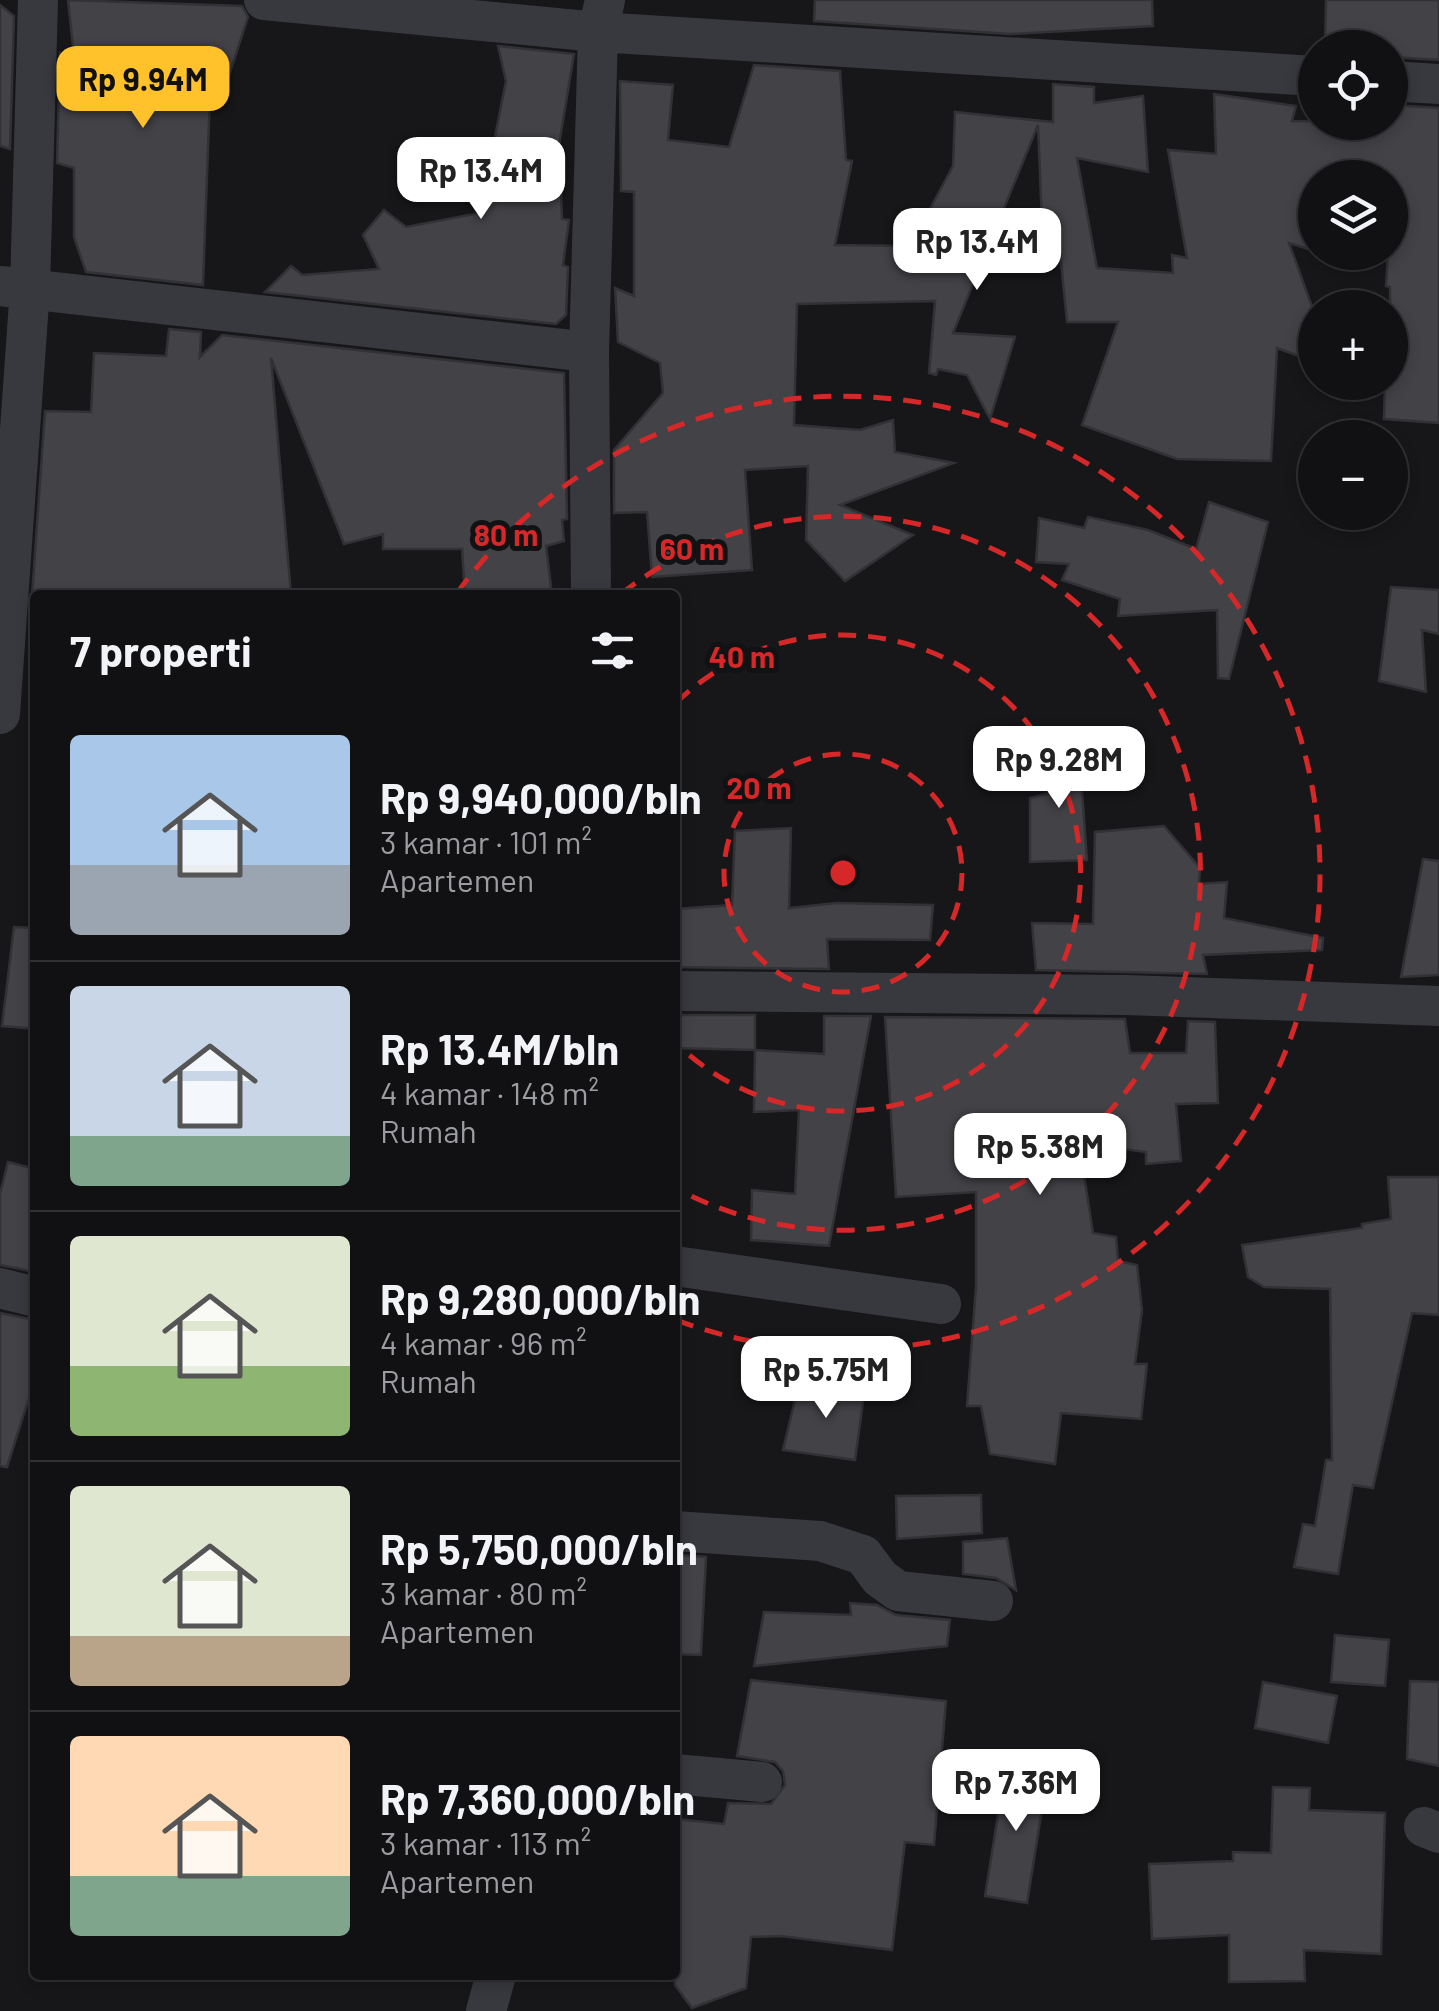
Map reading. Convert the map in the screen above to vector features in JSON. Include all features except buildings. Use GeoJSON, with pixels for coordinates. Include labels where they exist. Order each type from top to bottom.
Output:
{"type":"FeatureCollection","features":[{"type":"Feature","properties":{"kind":"street"},"geometry":{"type":"LineString","coordinates":[[0,714],[15,287],[38,0]]}},
{"type":"Feature","properties":{"kind":"street"},"geometry":{"type":"LineString","coordinates":[[264,0],[602,16],[1298,75]]}},
{"type":"Feature","properties":{"kind":"street"},"geometry":{"type":"LineString","coordinates":[[592,590],[589,352],[602,16]]}},
{"type":"Feature","properties":{"kind":"street"},"geometry":{"type":"LineString","coordinates":[[1408,82],[1439,84]]}},
{"type":"Feature","properties":{"kind":"street"},"geometry":{"type":"LineString","coordinates":[[15,287],[313,324],[589,352]]}},
{"type":"Feature","properties":{"kind":"street"},"geometry":{"type":"LineString","coordinates":[[680,991],[1086,994],[1439,1006]]}},
{"type":"Feature","properties":{"kind":"street"},"geometry":{"type":"LineString","coordinates":[[680,1267],[941,1304]]}},
{"type":"Feature","properties":{"kind":"street"},"geometry":{"type":"LineString","coordinates":[[0,1288],[30,1296]]}},
{"type":"Feature","properties":{"kind":"street"},"geometry":{"type":"LineString","coordinates":[[680,1532],[820,1541],[863,1556],[898,1591],[993,1601]]}},
{"type":"Feature","properties":{"kind":"street"},"geometry":{"type":"LineString","coordinates":[[680,1774],[762,1782]]}},
{"type":"Feature","properties":{"kind":"street"},"geometry":{"type":"LineString","coordinates":[[486,2011],[495,1980]]}}]}
